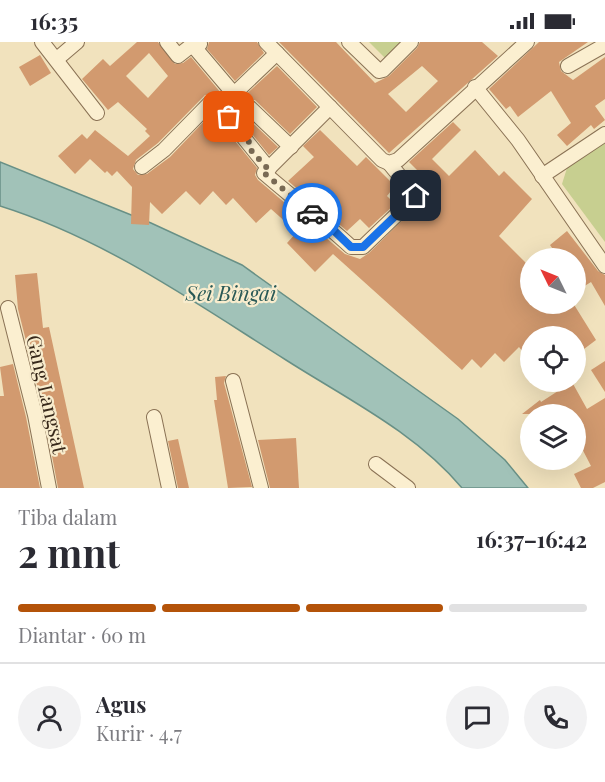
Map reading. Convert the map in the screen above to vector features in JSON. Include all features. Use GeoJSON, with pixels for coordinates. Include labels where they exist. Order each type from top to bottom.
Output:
{"type":"FeatureCollection","features":[{"type":"Feature","properties":{"kind":"street"},"geometry":{"type":"LineString","coordinates":[[42,42],[97,113]]}},
{"type":"Feature","properties":{"kind":"street"},"geometry":{"type":"LineString","coordinates":[[57,59],[77,42]]}},
{"type":"Feature","properties":{"kind":"street"},"geometry":{"type":"LineString","coordinates":[[167,42],[178,56],[192,45],[198,45],[233,93]]}},
{"type":"Feature","properties":{"kind":"street"},"geometry":{"type":"LineString","coordinates":[[266,42],[277,53],[330,107],[382,160],[389,163],[416,196],[363,247],[351,247],[321,218],[310,212],[264,173],[330,107]]}},
{"type":"Feature","properties":{"kind":"street"},"geometry":{"type":"LineString","coordinates":[[349,42],[379,71],[383,70],[411,42]]}},
{"type":"Feature","properties":{"kind":"street"},"geometry":{"type":"LineString","coordinates":[[389,163],[398,160],[475,87],[511,47],[527,42]]}},
{"type":"Feature","properties":{"kind":"street"},"geometry":{"type":"LineString","coordinates":[[568,66],[605,45]]}},
{"type":"Feature","properties":{"kind":"street"},"geometry":{"type":"LineString","coordinates":[[219,107],[277,53]]}},
{"type":"Feature","properties":{"kind":"street"},"geometry":{"type":"LineString","coordinates":[[475,87],[518,140],[605,266]]}},
{"type":"Feature","properties":{"kind":"street"},"geometry":{"type":"LineString","coordinates":[[142,167],[164,150],[211,102],[219,107],[268,169]]}},
{"type":"Feature","properties":{"kind":"street"},"geometry":{"type":"LineString","coordinates":[[249,107],[291,147]]}},
{"type":"Feature","properties":{"kind":"street"},"geometry":{"type":"LineString","coordinates":[[542,176],[605,134]]}},
{"type":"Feature","properties":{"kind":"street","name":"Gang Langsat"},"geometry":{"type":"LineString","coordinates":[[8,308],[35,415],[49,488]]}},
{"type":"Feature","properties":{"kind":"street"},"geometry":{"type":"LineString","coordinates":[[233,381],[261,488]]}},
{"type":"Feature","properties":{"kind":"street"},"geometry":{"type":"LineString","coordinates":[[154,417],[169,488]]}},
{"type":"Feature","properties":{"kind":"street"},"geometry":{"type":"LineString","coordinates":[[376,464],[408,488]]}},
{"type":"Feature","properties":{"kind":"green space"},"geometry":{"type":"Polygon","coordinates":[[[369,42],[404,42],[387,60],[369,42]]]}},
{"type":"Feature","properties":{"kind":"green space"},"geometry":{"type":"Polygon","coordinates":[[[605,139],[605,242],[562,184],[567,168],[605,139]]]}},
{"type":"Feature","properties":{"kind":"water","name":"Sei Bingai"},"geometry":{"type":"Polygon","coordinates":[[[0,162],[151,223],[242,265],[458,419],[505,460],[528,488],[462,488],[443,468],[402,433],[183,294],[76,236],[0,206],[0,162]]]}},
{"type":"Feature","properties":{"kind":"building"},"geometry":{"type":"Polygon","coordinates":[[[137,42],[158,42],[175,64],[183,63],[191,57],[221,93],[205,95],[158,143],[136,160],[133,169],[138,175],[147,174],[170,157],[212,113],[257,168],[255,175],[258,180],[345,254],[360,259],[428,195],[418,184],[425,178],[409,162],[453,122],[461,130],[432,159],[449,176],[475,150],[499,176],[504,171],[532,199],[499,236],[520,257],[520,314],[580,314],[596,340],[586,348],[586,326],[520,326],[520,348],[504,362],[495,353],[481,368],[472,359],[462,370],[333,254],[315,272],[287,243],[297,232],[271,209],[256,223],[233,198],[226,205],[213,191],[200,205],[186,191],[162,214],[150,202],[149,225],[131,224],[132,187],[117,171],[112,176],[107,171],[105,173],[90,159],[75,174],[58,156],[82,134],[87,139],[95,130],[128,156],[150,136],[145,131],[147,129],[118,102],[108,110],[82,79],[103,59],[110,66],[137,42]],[[149,53],[126,76],[148,98],[168,76],[149,53]]]}},
{"type":"Feature","properties":{"kind":"building"},"geometry":{"type":"Polygon","coordinates":[[[209,42],[257,42],[264,53],[235,81],[207,49],[209,42]]]}},
{"type":"Feature","properties":{"kind":"building"},"geometry":{"type":"Polygon","coordinates":[[[279,42],[336,42],[375,83],[389,76],[417,48],[420,42],[482,42],[498,56],[389,153],[279,42]],[[422,66],[388,94],[406,112],[438,81],[422,66]]]}},
{"type":"Feature","properties":{"kind":"building"},"geometry":{"type":"Polygon","coordinates":[[[539,42],[588,42],[559,62],[561,71],[573,80],[605,57],[605,99],[595,106],[605,120],[594,129],[591,125],[567,146],[557,135],[571,123],[551,91],[518,117],[510,106],[506,109],[489,89],[539,42]]]}},
{"type":"Feature","properties":{"kind":"building"},"geometry":{"type":"Polygon","coordinates":[[[40,55],[51,73],[30,86],[19,67],[40,55]]]}},
{"type":"Feature","properties":{"kind":"building"},"geometry":{"type":"Polygon","coordinates":[[[277,66],[317,107],[290,134],[255,100],[243,100],[240,105],[242,113],[278,147],[269,155],[231,108],[277,66]]]}},
{"type":"Feature","properties":{"kind":"building"},"geometry":{"type":"Polygon","coordinates":[[[320,130],[357,166],[366,157],[395,186],[387,196],[395,204],[369,228],[360,219],[347,231],[288,181],[314,157],[303,146],[320,130]]]}},
{"type":"Feature","properties":{"kind":"building"},"geometry":{"type":"Polygon","coordinates":[[[567,231],[580,248],[552,248],[550,245],[567,231]]]}},
{"type":"Feature","properties":{"kind":"building"},"geometry":{"type":"Polygon","coordinates":[[[586,256],[598,271],[605,275],[605,306],[591,282],[586,285],[586,256]]]}},
{"type":"Feature","properties":{"kind":"building"},"geometry":{"type":"Polygon","coordinates":[[[37,273],[43,328],[49,327],[84,488],[58,488],[44,413],[18,309],[15,275],[37,273]]]}},
{"type":"Feature","properties":{"kind":"building"},"geometry":{"type":"Polygon","coordinates":[[[605,361],[605,392],[591,370],[605,361]]]}},
{"type":"Feature","properties":{"kind":"building"},"geometry":{"type":"Polygon","coordinates":[[[13,364],[40,488],[0,488],[0,396],[4,396],[0,367],[13,364]]]}},
{"type":"Feature","properties":{"kind":"building"},"geometry":{"type":"Polygon","coordinates":[[[226,376],[224,383],[252,487],[228,488],[214,400],[217,400],[215,377],[226,376]]]}},
{"type":"Feature","properties":{"kind":"building"},"geometry":{"type":"Polygon","coordinates":[[[556,392],[578,392],[584,404],[535,404],[540,400],[541,402],[556,392]]]}},
{"type":"Feature","properties":{"kind":"building"},"geometry":{"type":"Polygon","coordinates":[[[605,398],[605,482],[593,488],[581,488],[574,474],[591,466],[586,456],[586,407],[587,409],[605,398]]]}},
{"type":"Feature","properties":{"kind":"building"},"geometry":{"type":"Polygon","coordinates":[[[296,438],[299,488],[270,488],[258,440],[296,438]]]}},
{"type":"Feature","properties":{"kind":"building"},"geometry":{"type":"Polygon","coordinates":[[[178,439],[189,488],[178,488],[168,441],[178,439]]]}},
{"type":"Feature","properties":{"kind":"way so far"},"geometry":{"type":"LineString","coordinates":[[229,117],[230,122],[249,142],[248,147],[268,169],[264,173],[312,213]]}},
{"type":"Feature","properties":{"kind":"route"},"geometry":{"type":"LineString","coordinates":[[312,213],[321,218],[351,247],[363,247],[416,196]]}}]}
